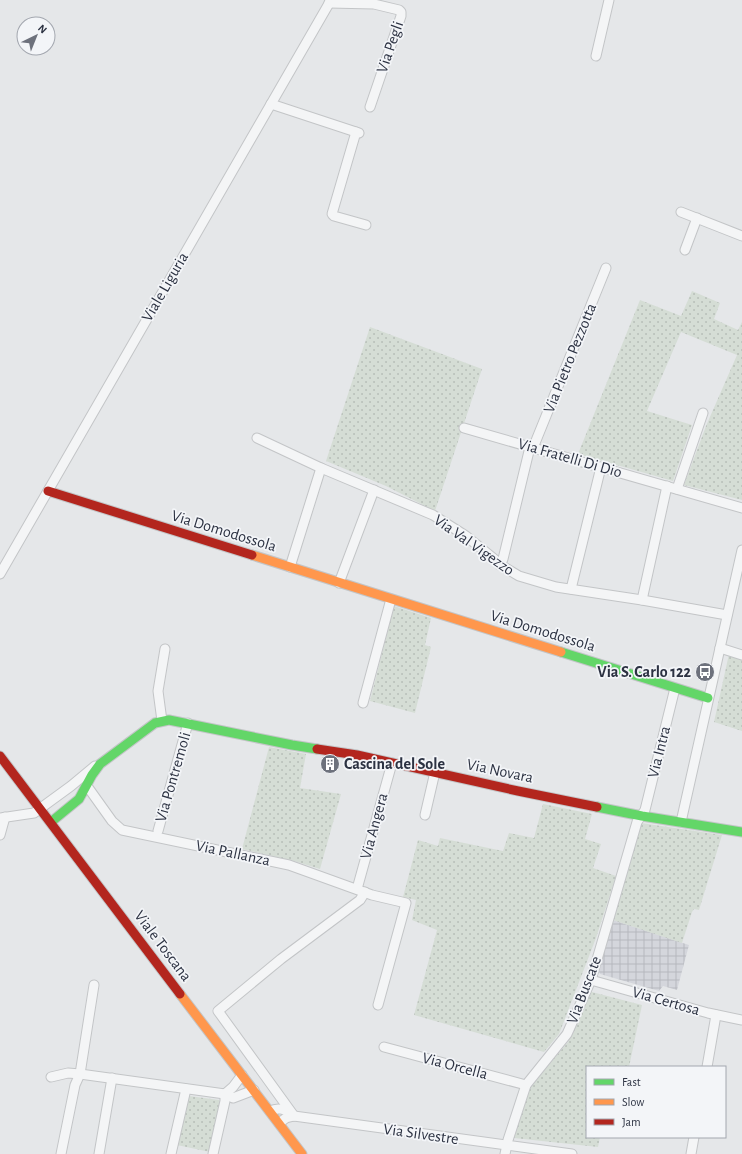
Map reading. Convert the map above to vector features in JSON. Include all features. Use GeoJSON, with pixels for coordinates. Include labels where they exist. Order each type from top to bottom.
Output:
{"type":"FeatureCollection","features":[{"type":"Feature","properties":{"kind":"street"},"geometry":{"type":"LineString","coordinates":[[596,56],[609,0]]}},
{"type":"Feature","properties":{"kind":"street","name":"Viale Liguria"},"geometry":{"type":"LineString","coordinates":[[0,574],[330,1]]}},
{"type":"Feature","properties":{"kind":"street","name":"Via Pegli"},"geometry":{"type":"LineString","coordinates":[[330,1],[374,4],[399,10],[401,12],[401,16],[370,107]]}},
{"type":"Feature","properties":{"kind":"street"},"geometry":{"type":"LineString","coordinates":[[271,104],[358,133],[332,213],[334,216],[366,226]]}},
{"type":"Feature","properties":{"kind":"street"},"geometry":{"type":"LineString","coordinates":[[681,212],[742,236]]}},
{"type":"Feature","properties":{"kind":"street"},"geometry":{"type":"LineString","coordinates":[[685,250],[698,218]]}},
{"type":"Feature","properties":{"kind":"street","name":"Via Pietro Pezzotta"},"geometry":{"type":"LineString","coordinates":[[500,565],[532,447],[606,268]]}},
{"type":"Feature","properties":{"kind":"street"},"geometry":{"type":"LineString","coordinates":[[677,489],[703,413]]}},
{"type":"Feature","properties":{"kind":"street","name":"Via Fratelli Di Dio"},"geometry":{"type":"LineString","coordinates":[[464,428],[742,508]]}},
{"type":"Feature","properties":{"kind":"street","name":"Via Val Vigezzo"},"geometry":{"type":"LineString","coordinates":[[257,438],[321,468],[433,515],[470,539],[510,572],[526,579],[549,586],[727,615]]}},
{"type":"Feature","properties":{"kind":"street"},"geometry":{"type":"LineString","coordinates":[[571,589],[601,467]]}},
{"type":"Feature","properties":{"kind":"street"},"geometry":{"type":"LineString","coordinates":[[290,567],[321,468]]}},
{"type":"Feature","properties":{"kind":"street"},"geometry":{"type":"LineString","coordinates":[[642,600],[667,486]]}},
{"type":"Feature","properties":{"kind":"street"},"geometry":{"type":"LineString","coordinates":[[339,583],[374,490]]}},
{"type":"Feature","properties":{"kind":"street","name":"Via Domodossola"},"geometry":{"type":"LineString","coordinates":[[48,491],[708,698]]}},
{"type":"Feature","properties":{"kind":"street"},"geometry":{"type":"LineString","coordinates":[[681,822],[742,550]]}},
{"type":"Feature","properties":{"kind":"street"},"geometry":{"type":"LineString","coordinates":[[363,703],[392,599]]}},
{"type":"Feature","properties":{"kind":"street"},"geometry":{"type":"LineString","coordinates":[[720,648],[742,655]]}},
{"type":"Feature","properties":{"kind":"street"},"geometry":{"type":"LineString","coordinates":[[0,835],[2,817],[34,813],[92,768],[100,764],[148,728],[162,721],[158,691],[166,649]]}},
{"type":"Feature","properties":{"kind":"street","name":"Via Intra"},"geometry":{"type":"LineString","coordinates":[[642,816],[645,810],[675,688]]}},
{"type":"Feature","properties":{"kind":"street","name":"Via Novara"},"geometry":{"type":"LineString","coordinates":[[162,721],[172,721],[292,745],[357,755],[642,816],[742,832]]}},
{"type":"Feature","properties":{"kind":"street","name":"Via Pontremoli"},"geometry":{"type":"LineString","coordinates":[[158,831],[188,724]]}},
{"type":"Feature","properties":{"kind":"street","name":"Viale Toscana"},"geometry":{"type":"LineString","coordinates":[[0,756],[270,1111],[298,1152]]}},
{"type":"Feature","properties":{"kind":"street","name":"Via Angera"},"geometry":{"type":"LineString","coordinates":[[361,890],[392,763]]}},
{"type":"Feature","properties":{"kind":"street"},"geometry":{"type":"LineString","coordinates":[[51,822],[82,793],[100,764]]}},
{"type":"Feature","properties":{"kind":"street"},"geometry":{"type":"LineString","coordinates":[[425,815],[435,772]]}},
{"type":"Feature","properties":{"kind":"street"},"geometry":{"type":"LineString","coordinates":[[73,784],[82,793]]}},
{"type":"Feature","properties":{"kind":"street","name":"Via Pallanza"},"geometry":{"type":"LineString","coordinates":[[82,793],[86,800],[104,811]]}},
{"type":"Feature","properties":{"kind":"street","name":"Via Pallanza"},"geometry":{"type":"LineString","coordinates":[[82,793],[104,811],[114,824],[122,830],[290,865],[361,890],[406,903],[378,1006]]}},
{"type":"Feature","properties":{"kind":"street","name":"Via Buscate"},"geometry":{"type":"LineString","coordinates":[[506,1150],[526,1085],[566,1034],[591,980],[637,822],[642,816]]}},
{"type":"Feature","properties":{"kind":"street"},"geometry":{"type":"LineString","coordinates":[[279,1124],[286,1118],[294,1116],[218,1011],[280,959],[360,900],[361,890]]}},
{"type":"Feature","properties":{"kind":"street","name":"Via Certosa"},"geometry":{"type":"LineString","coordinates":[[591,980],[716,1015],[742,1020]]}},
{"type":"Feature","properties":{"kind":"street"},"geometry":{"type":"LineString","coordinates":[[61,1154],[75,1085],[80,1074],[94,985]]}},
{"type":"Feature","properties":{"kind":"street"},"geometry":{"type":"LineString","coordinates":[[707,1066],[716,1015]]}},
{"type":"Feature","properties":{"kind":"street","name":"Via Orcella"},"geometry":{"type":"LineString","coordinates":[[384,1047],[526,1085]]}},
{"type":"Feature","properties":{"kind":"street"},"geometry":{"type":"LineString","coordinates":[[51,1077],[68,1073],[80,1074],[225,1094],[235,1098],[254,1090]]}},
{"type":"Feature","properties":{"kind":"street"},"geometry":{"type":"LineString","coordinates":[[213,1154],[225,1101],[225,1094],[233,1087],[242,1075]]}},
{"type":"Feature","properties":{"kind":"street"},"geometry":{"type":"LineString","coordinates":[[100,1154],[112,1078]]}},
{"type":"Feature","properties":{"kind":"street"},"geometry":{"type":"LineString","coordinates":[[171,1154],[186,1089]]}},
{"type":"Feature","properties":{"kind":"street","name":"Via Silvestre"},"geometry":{"type":"LineString","coordinates":[[270,1111],[281,1108],[294,1116],[506,1150],[572,1154]]}},
{"type":"Feature","properties":{"kind":"street"},"geometry":{"type":"LineString","coordinates":[[691,1154],[694,1138]]}},
{"type":"Feature","properties":{"kind":"shaded area"},"geometry":{"type":"Polygon","coordinates":[[[692,291],[720,303],[714,319],[738,330],[742,322],[742,500],[684,485],[706,426],[737,355],[681,332],[647,411],[692,425],[673,481],[578,454],[640,300],[681,316],[692,291]]]}},
{"type":"Feature","properties":{"kind":"shaded area"},"geometry":{"type":"Polygon","coordinates":[[[370,327],[482,369],[435,511],[386,486],[326,461],[370,327]]]}},
{"type":"Feature","properties":{"kind":"shaded area"},"geometry":{"type":"Polygon","coordinates":[[[394,606],[431,618],[425,645],[431,647],[415,713],[370,701],[394,606]]]}},
{"type":"Feature","properties":{"kind":"shaded area"},"geometry":{"type":"Polygon","coordinates":[[[729,654],[742,658],[742,731],[714,722],[729,654]]]}},
{"type":"Feature","properties":{"kind":"shaded area"},"geometry":{"type":"Polygon","coordinates":[[[269,747],[306,754],[300,788],[341,794],[320,869],[294,861],[242,849],[269,747]]]}},
{"type":"Feature","properties":{"kind":"shaded area"},"geometry":{"type":"Polygon","coordinates":[[[543,804],[592,814],[585,839],[601,844],[593,868],[616,876],[596,938],[559,1034],[544,1052],[414,1015],[437,930],[412,920],[416,900],[403,897],[418,840],[438,846],[440,838],[503,851],[509,833],[534,838],[543,804]]]}},
{"type":"Feature","properties":{"kind":"shaded area"},"geometry":{"type":"Polygon","coordinates":[[[641,823],[722,835],[699,910],[694,909],[692,912],[682,943],[613,920],[641,823]]]}},
{"type":"Feature","properties":{"kind":"shaded area"},"geometry":{"type":"Polygon","coordinates":[[[613,920],[689,945],[677,990],[663,986],[659,991],[600,974],[598,970],[613,920]]]}},
{"type":"Feature","properties":{"kind":"shaded area"},"geometry":{"type":"Polygon","coordinates":[[[588,991],[642,1005],[629,1066],[586,1066],[586,1138],[600,1138],[598,1147],[514,1138],[531,1086],[568,1042],[588,991]]]}},
{"type":"Feature","properties":{"kind":"shaded area"},"geometry":{"type":"Polygon","coordinates":[[[189,1096],[219,1100],[221,1103],[210,1152],[177,1145],[189,1096]]]}},
{"type":"Feature","properties":{"kind":"traffic: fast"},"geometry":{"type":"LineString","coordinates":[[561,652],[708,698]]}},
{"type":"Feature","properties":{"kind":"traffic: fast"},"geometry":{"type":"LineString","coordinates":[[51,822],[79,799],[92,775],[100,764],[155,723],[169,720],[317,749]]}},
{"type":"Feature","properties":{"kind":"traffic: fast"},"geometry":{"type":"LineString","coordinates":[[597,807],[642,816],[742,832]]}},
{"type":"Feature","properties":{"kind":"traffic: slow"},"geometry":{"type":"LineString","coordinates":[[252,555],[561,652]]}},
{"type":"Feature","properties":{"kind":"traffic: slow"},"geometry":{"type":"LineString","coordinates":[[180,994],[302,1154]]}},
{"type":"Feature","properties":{"kind":"traffic: jam"},"geometry":{"type":"LineString","coordinates":[[48,491],[252,555]]}},
{"type":"Feature","properties":{"kind":"traffic: jam"},"geometry":{"type":"LineString","coordinates":[[317,749],[357,755],[597,807]]}},
{"type":"Feature","properties":{"kind":"traffic: jam"},"geometry":{"type":"LineString","coordinates":[[0,756],[180,994]]}},
{"type":"Feature","properties":{"kind":"place","name":"Via S. Carlo 122"},"geometry":{"type":"Point","coordinates":[705,672]}},
{"type":"Feature","properties":{"kind":"place","name":"Cascina del Sole"},"geometry":{"type":"Point","coordinates":[330,764]}}]}
